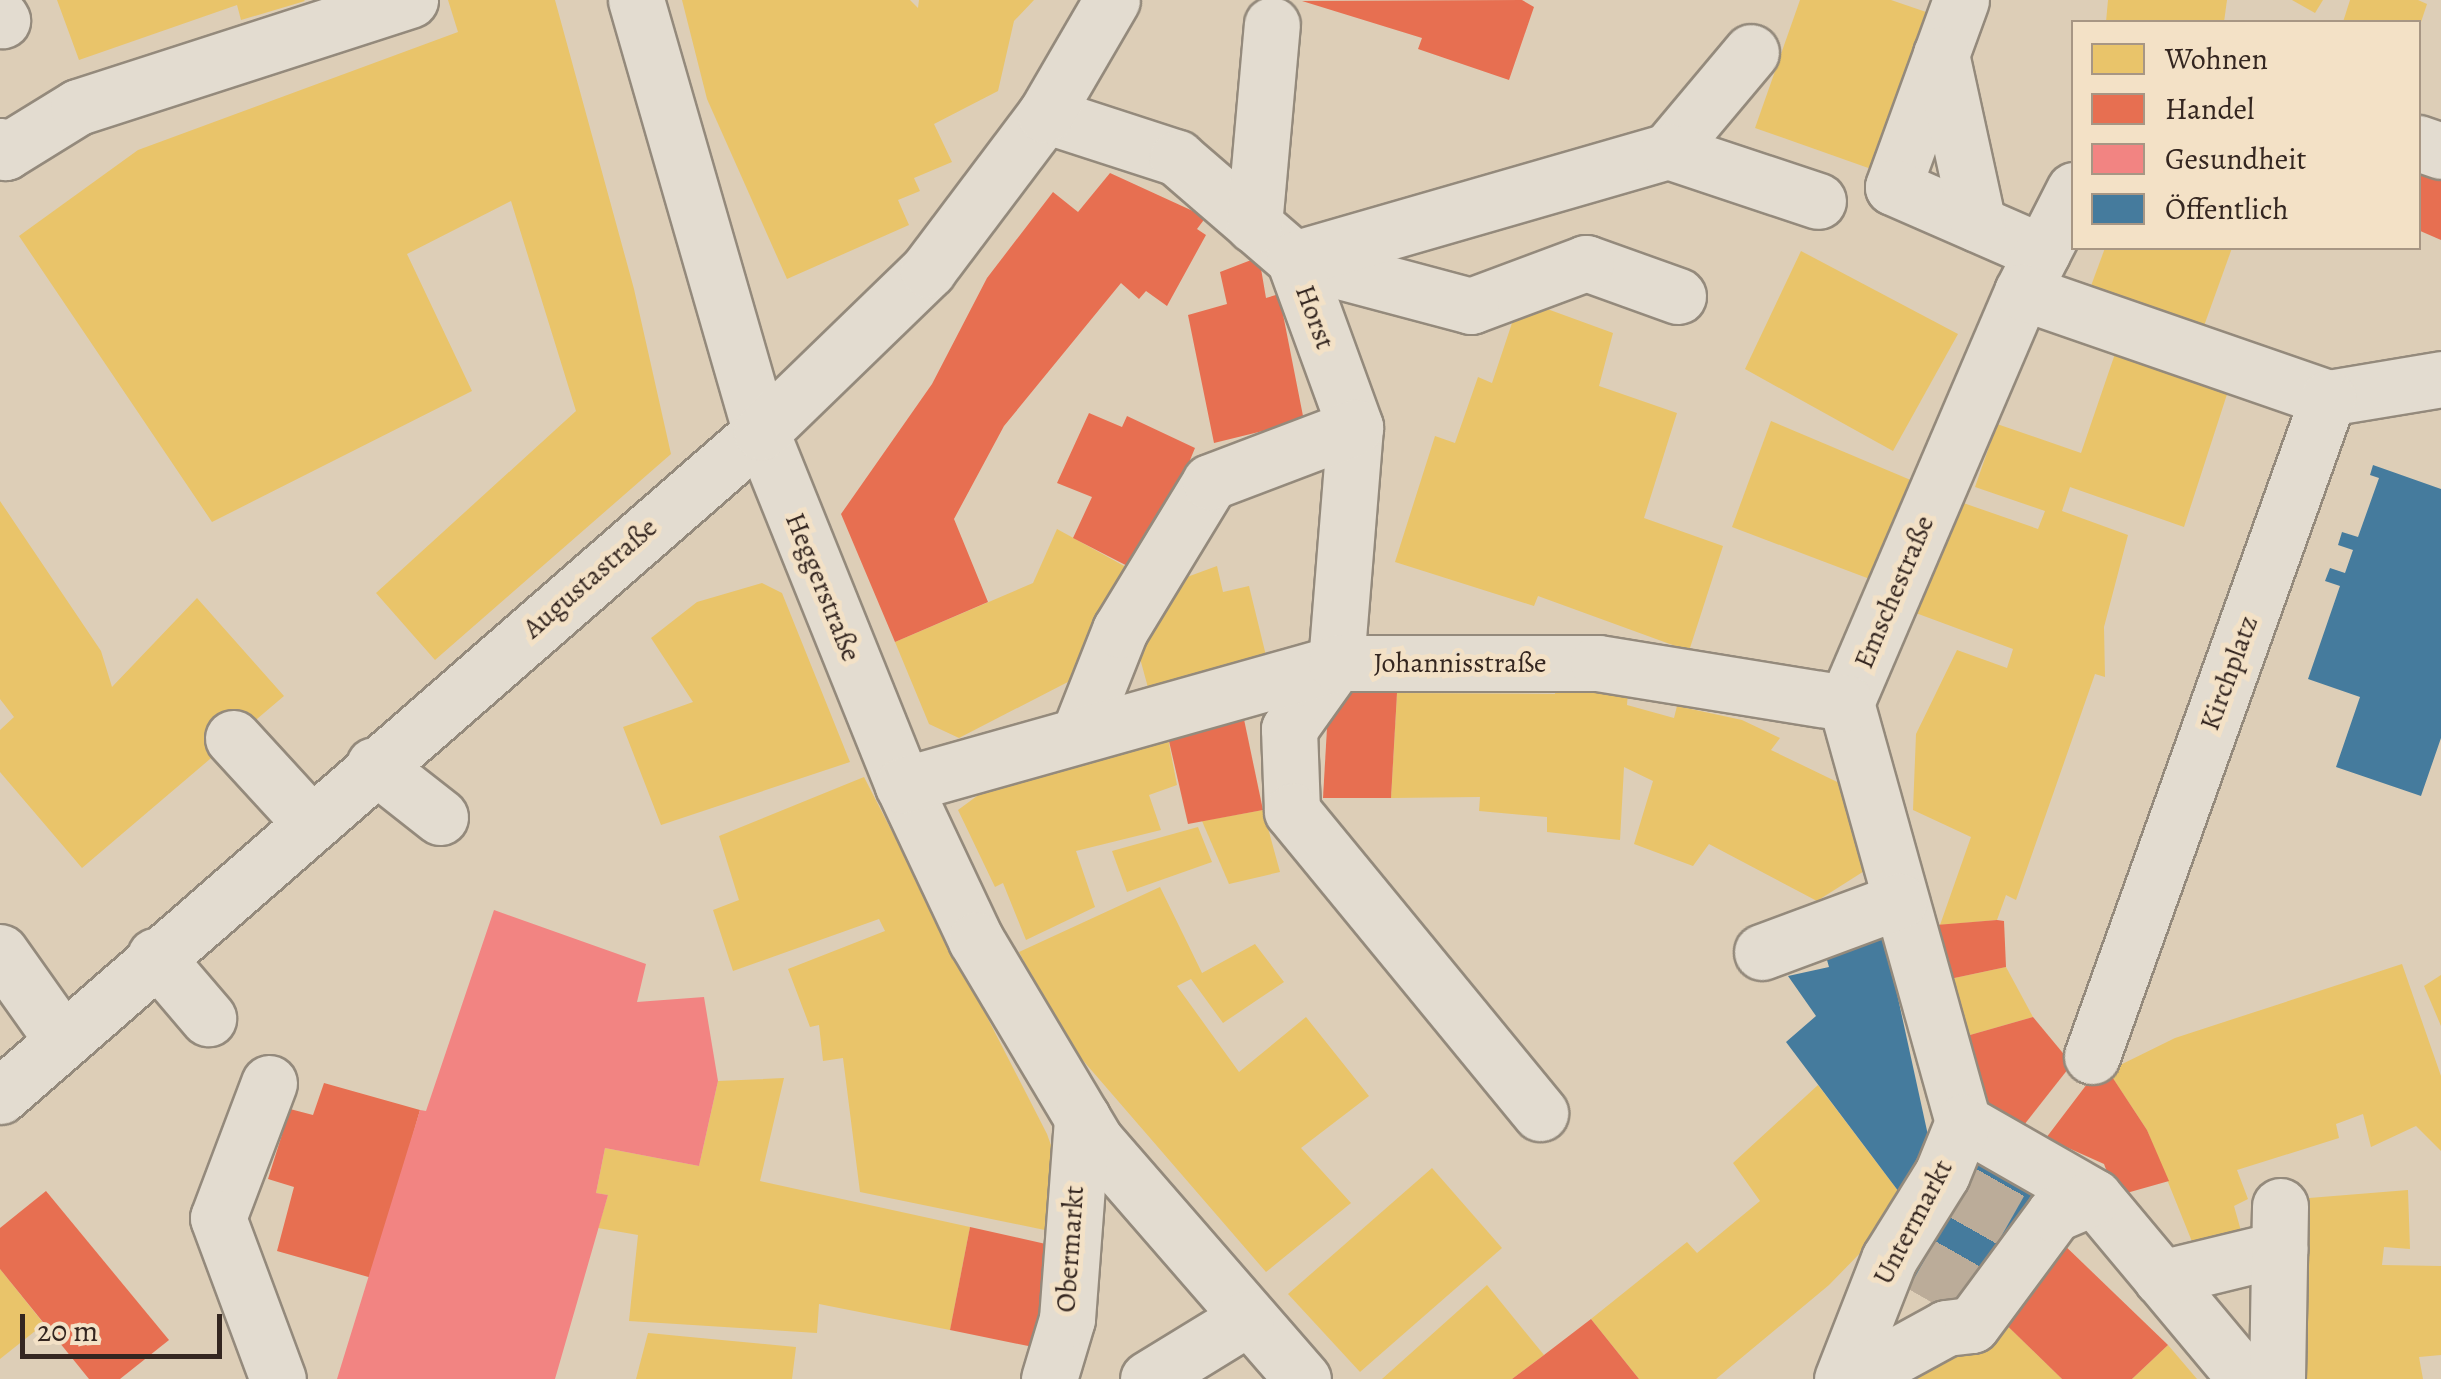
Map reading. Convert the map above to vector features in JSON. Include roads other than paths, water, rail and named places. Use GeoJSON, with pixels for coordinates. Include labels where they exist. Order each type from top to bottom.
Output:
{"type":"FeatureCollection","features":[{"type":"Feature","properties":{"kind":"street"},"geometry":{"type":"LineString","coordinates":[[0,146],[5,152],[78,107],[410,0]]}},
{"type":"Feature","properties":{"kind":"street","name":"Heggerstraße"},"geometry":{"type":"LineString","coordinates":[[636,0],[760,432],[902,785],[976,940],[1089,1129]]}},
{"type":"Feature","properties":{"kind":"street","name":"Augustastraße"},"geometry":{"type":"LineString","coordinates":[[0,1096],[61,1038],[760,432],[928,270],[1045,115],[1112,0]]}},
{"type":"Feature","properties":{"kind":"street"},"geometry":{"type":"LineString","coordinates":[[1961,0],[1893,187],[1978,224],[2032,272],[2328,398],[2441,379]]}},
{"type":"Feature","properties":{"kind":"street"},"geometry":{"type":"LineString","coordinates":[[1272,25],[1274,242]]}},
{"type":"Feature","properties":{"kind":"street"},"geometry":{"type":"LineString","coordinates":[[1668,150],[1751,52]]}},
{"type":"Feature","properties":{"kind":"street"},"geometry":{"type":"LineString","coordinates":[[1942,54],[1978,224]]}},
{"type":"Feature","properties":{"kind":"street","name":"Horst"},"geometry":{"type":"LineString","coordinates":[[1045,115],[1176,158],[1274,242],[1355,427],[1336,663]]}},
{"type":"Feature","properties":{"kind":"street"},"geometry":{"type":"LineString","coordinates":[[1274,242],[1668,150],[1818,202]]}},
{"type":"Feature","properties":{"kind":"street","name":"Emschestraße"},"geometry":{"type":"LineString","coordinates":[[1963,1122],[1846,703],[2032,272],[2071,196]]}},
{"type":"Feature","properties":{"kind":"street"},"geometry":{"type":"LineString","coordinates":[[1274,242],[1471,306],[1586,262],[1678,296]]}},
{"type":"Feature","properties":{"kind":"street","name":"Kirchplatz"},"geometry":{"type":"LineString","coordinates":[[2092,1056],[2328,398]]}},
{"type":"Feature","properties":{"kind":"street"},"geometry":{"type":"LineString","coordinates":[[1080,731],[1120,630],[1210,482],[1355,427]]}},
{"type":"Feature","properties":{"kind":"street"},"geometry":{"type":"LineString","coordinates":[[1336,663],[1289,728],[1292,810],[1540,1113]]}},
{"type":"Feature","properties":{"kind":"street","name":"Johannisstraße"},"geometry":{"type":"LineString","coordinates":[[902,785],[1080,731],[1336,663],[1598,663],[1846,703]]}},
{"type":"Feature","properties":{"kind":"street"},"geometry":{"type":"LineString","coordinates":[[224,746],[302,831]]}},
{"type":"Feature","properties":{"kind":"street"},"geometry":{"type":"LineString","coordinates":[[374,765],[440,818]]}},
{"type":"Feature","properties":{"kind":"street"},"geometry":{"type":"LineString","coordinates":[[1762,952],[1899,901]]}},
{"type":"Feature","properties":{"kind":"street"},"geometry":{"type":"LineString","coordinates":[[0,952],[61,1038]]}},
{"type":"Feature","properties":{"kind":"street"},"geometry":{"type":"LineString","coordinates":[[155,956],[208,1018]]}},
{"type":"Feature","properties":{"kind":"street"},"geometry":{"type":"LineString","coordinates":[[269,1083],[218,1218],[278,1379]]}},
{"type":"Feature","properties":{"kind":"street"},"geometry":{"type":"LineString","coordinates":[[1963,1122],[2021,1147],[2094,1197],[2246,1379]]}},
{"type":"Feature","properties":{"kind":"street","name":"Untermarkt"},"geometry":{"type":"LineString","coordinates":[[1848,1379],[1889,1259],[1942,1174],[1963,1122]]}},
{"type":"Feature","properties":{"kind":"street","name":"Obermarkt"},"geometry":{"type":"LineString","coordinates":[[1089,1129],[1246,1318],[1303,1379]]}},
{"type":"Feature","properties":{"kind":"street","name":"Obermarkt"},"geometry":{"type":"LineString","coordinates":[[1049,1379],[1066,1319],[1089,1129]]}},
{"type":"Feature","properties":{"kind":"street"},"geometry":{"type":"LineString","coordinates":[[1848,1379],[1946,1328],[1972,1325],[2054,1214],[2094,1197]]}},
{"type":"Feature","properties":{"kind":"street"},"geometry":{"type":"LineString","coordinates":[[2162,1278],[2280,1227],[2277,1379]]}},
{"type":"Feature","properties":{"kind":"street","name":"Untermarkt"},"geometry":{"type":"LineString","coordinates":[[1848,1379],[1932,1302]]}},
{"type":"Feature","properties":{"kind":"street"},"geometry":{"type":"LineString","coordinates":[[1148,1379],[1246,1318]]}},
{"type":"Feature","properties":{"kind":"tunnel"},"geometry":{"type":"LineString","coordinates":[[1932,1302],[2012,1161]]}}]}
